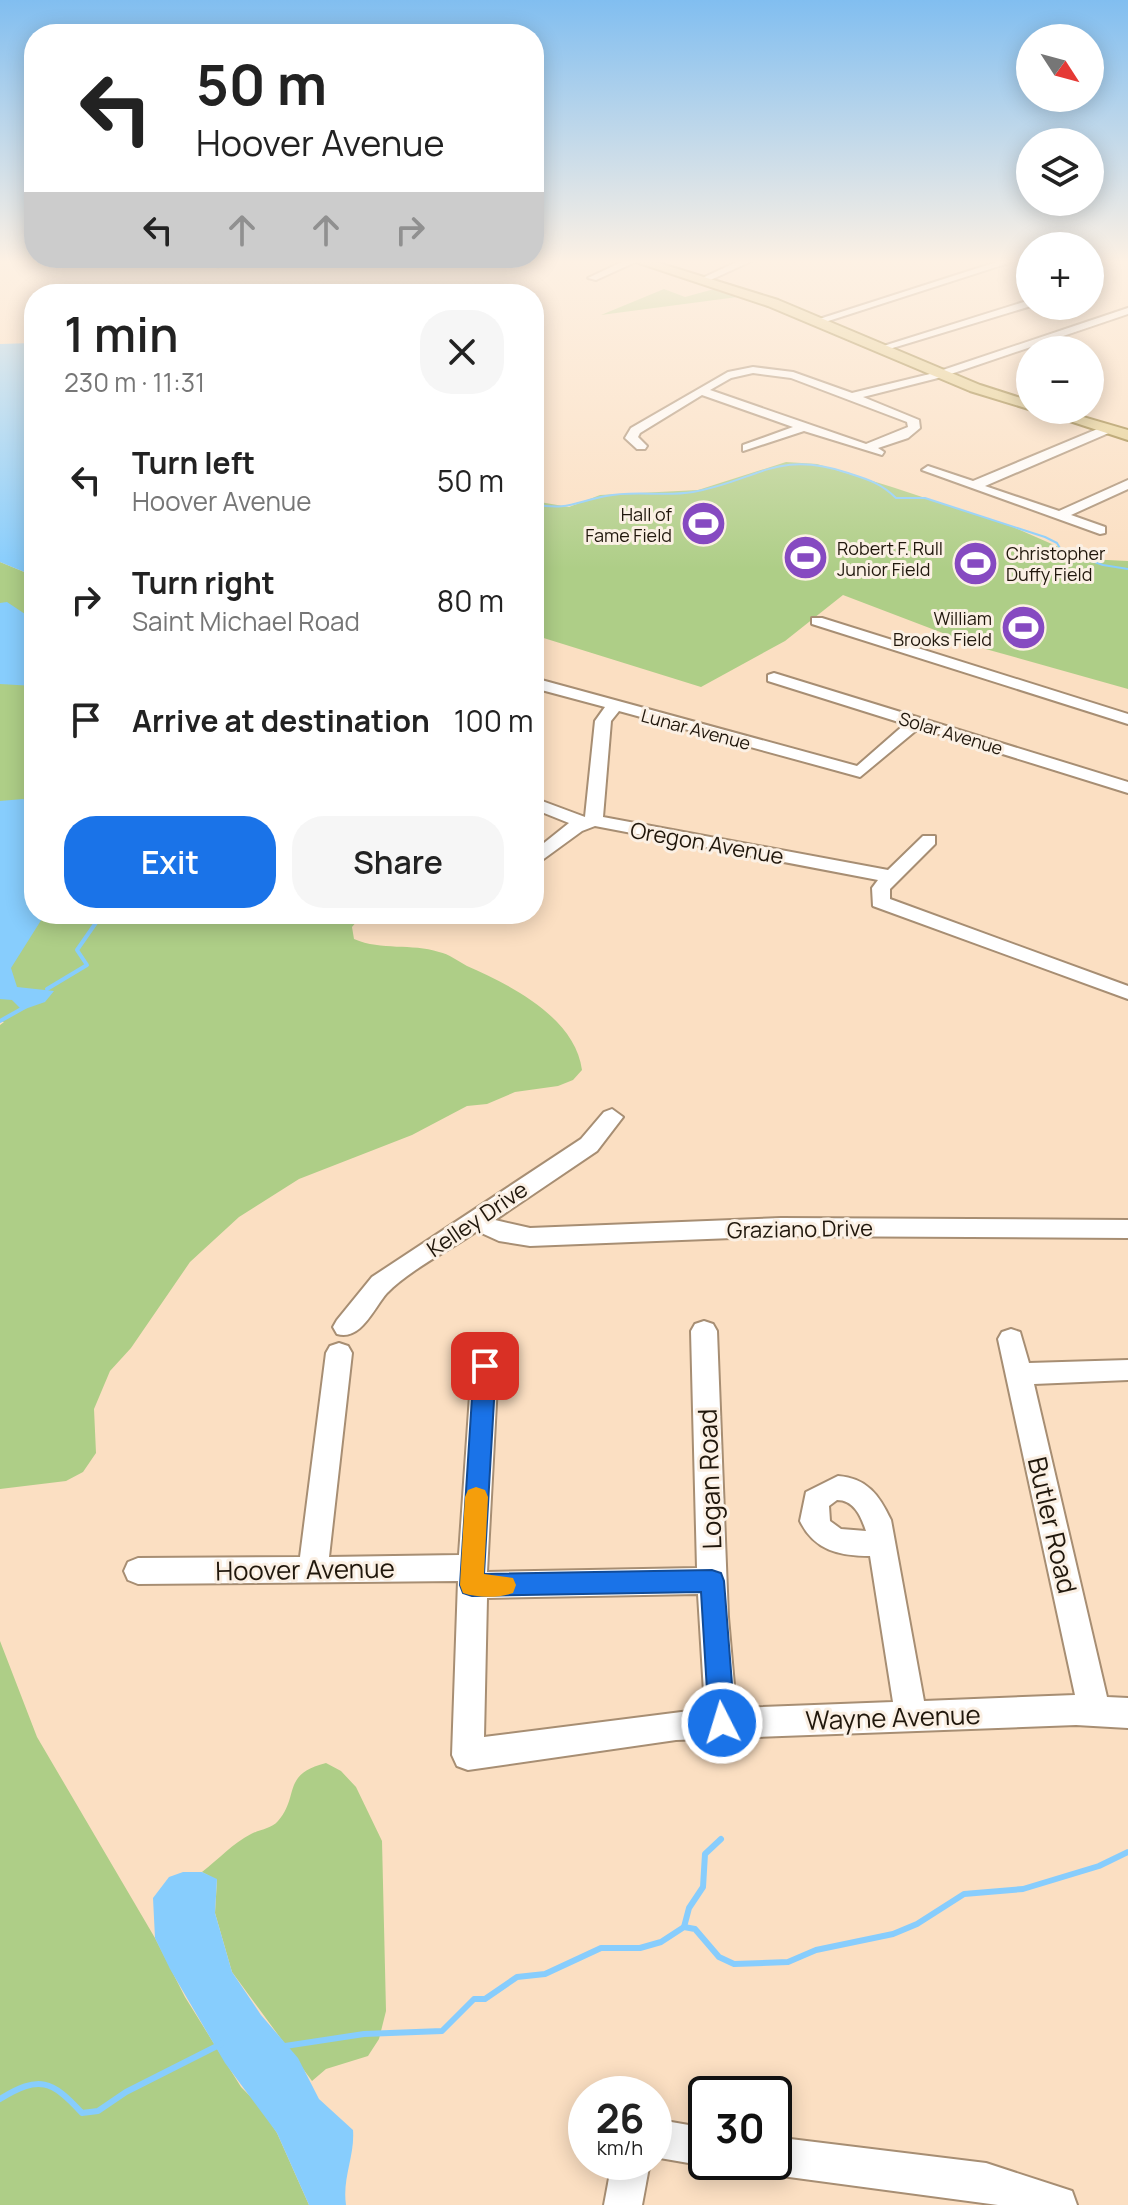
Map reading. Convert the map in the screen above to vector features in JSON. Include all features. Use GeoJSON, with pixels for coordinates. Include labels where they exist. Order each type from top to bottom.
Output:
{"type":"FeatureCollection","features":[{"type":"Feature","properties":{"kind":"main road"},"geometry":{"type":"LineString","coordinates":[[916,363],[1016,401]]}},
{"type":"Feature","properties":{"kind":"main road"},"geometry":{"type":"LineString","coordinates":[[1090,424],[1128,435]]}},
{"type":"Feature","properties":{"kind":"street"},"geometry":{"type":"LineString","coordinates":[[854,396],[974,363]]}},
{"type":"Feature","properties":{"kind":"street"},"geometry":{"type":"LineString","coordinates":[[641,446],[631,438],[632,433],[732,373],[763,369],[789,374],[854,396],[914,421],[908,433],[866,448]]}},
{"type":"Feature","properties":{"kind":"street"},"geometry":{"type":"LineString","coordinates":[[701,391],[887,455]]}},
{"type":"Feature","properties":{"kind":"street"},"geometry":{"type":"LineString","coordinates":[[747,448],[805,426]]}},
{"type":"Feature","properties":{"kind":"street"},"geometry":{"type":"LineString","coordinates":[[973,486],[1107,429]]}},
{"type":"Feature","properties":{"kind":"street"},"geometry":{"type":"LineString","coordinates":[[928,470],[1100,530]]}},
{"type":"Feature","properties":{"kind":"street"},"geometry":{"type":"LineString","coordinates":[[1059,516],[1128,484]]}},
{"type":"Feature","properties":{"kind":"street"},"geometry":{"type":"LineString","coordinates":[[817,621],[1128,719]]}},
{"type":"Feature","properties":{"kind":"street","name":"Solar Avenue"},"geometry":{"type":"LineString","coordinates":[[774,678],[1128,788]]}},
{"type":"Feature","properties":{"kind":"street","name":"Lunar Avenue"},"geometry":{"type":"LineString","coordinates":[[544,686],[860,772],[917,722]]}},
{"type":"Feature","properties":{"kind":"street"},"geometry":{"type":"LineString","coordinates":[[544,853],[590,821],[603,721],[614,707]]}},
{"type":"Feature","properties":{"kind":"street","name":"Oregon Avenue"},"geometry":{"type":"LineString","coordinates":[[544,806],[612,826],[893,877]]}},
{"type":"Feature","properties":{"kind":"street"},"geometry":{"type":"LineString","coordinates":[[929,840],[881,888],[879,899],[889,907],[1128,993]]}},
{"type":"Feature","properties":{"kind":"street","name":"Kelley Drive"},"geometry":{"type":"LineString","coordinates":[[313,1569],[343,1340],[381,1284],[589,1145],[612,1117]]}},
{"type":"Feature","properties":{"kind":"street","name":"Graziano Drive"},"geometry":{"type":"LineString","coordinates":[[475,1220],[499,1232],[530,1237],[793,1227],[1128,1229]]}},
{"type":"Feature","properties":{"kind":"street","name":"Logan Road"},"geometry":{"type":"LineString","coordinates":[[704,1331],[712,1581],[722,1723]]}},
{"type":"Feature","properties":{"kind":"street","name":"Butler Road"},"geometry":{"type":"LineString","coordinates":[[1011,1339],[1094,1710]]}},
{"type":"Feature","properties":{"kind":"street"},"geometry":{"type":"LineString","coordinates":[[472,1576],[485,1366]]}},
{"type":"Feature","properties":{"kind":"street"},"geometry":{"type":"LineString","coordinates":[[1019,1374],[1128,1370]]}},
{"type":"Feature","properties":{"kind":"street"},"geometry":{"type":"LineString","coordinates":[[882,1543],[911,1716]]}},
{"type":"Feature","properties":{"kind":"street","name":"Hoover Avenue"},"geometry":{"type":"LineString","coordinates":[[138,1571],[313,1569],[712,1581]]}},
{"type":"Feature","properties":{"kind":"street","name":"Wayne Avenue"},"geometry":{"type":"LineString","coordinates":[[472,1576],[468,1755],[654,1727],[1094,1710],[1128,1713]]}},
{"type":"Feature","properties":{"kind":"street"},"geometry":{"type":"LineString","coordinates":[[792,2158],[986,2182],[1058,2205]]}},
{"type":"Feature","properties":{"kind":"street"},"geometry":{"type":"LineString","coordinates":[[623,2205],[628,2180]]}},
{"type":"Feature","properties":{"kind":"green space"},"geometry":{"type":"Polygon","coordinates":[[[786,462],[817,464],[1013,527],[1086,559],[1128,561],[1128,689],[982,648],[843,595],[785,641],[701,687],[544,638],[544,503],[569,507],[600,495],[698,490],[786,462]]]}},
{"type":"Feature","properties":{"kind":"green space"},"geometry":{"type":"Polygon","coordinates":[[[0,562],[24,572],[24,924],[355,924],[352,927],[354,939],[375,945],[443,953],[520,993],[538,1005],[567,1034],[577,1051],[582,1070],[573,1080],[558,1086],[515,1092],[487,1104],[467,1106],[412,1135],[299,1179],[239,1217],[190,1262],[131,1348],[110,1371],[94,1409],[96,1453],[83,1472],[66,1481],[0,1489],[0,1025],[4,1022],[0,1021],[0,562]]]}},
{"type":"Feature","properties":{"kind":"green space"},"geometry":{"type":"Polygon","coordinates":[[[0,1641],[37,1737],[155,1938],[185,1997],[241,2087],[258,2104],[277,2133],[309,2205],[0,2205],[0,1641]]]}},
{"type":"Feature","properties":{"kind":"green space"},"geometry":{"type":"Polygon","coordinates":[[[326,1763],[341,1771],[356,1787],[382,1841],[386,2011],[379,2039],[368,2056],[326,2069],[312,2081],[232,1972],[215,1913],[217,1880],[202,1872],[244,1838],[275,1824],[285,1812],[297,1780],[303,1773],[326,1763]]]}},
{"type":"Feature","properties":{"kind":"water"},"geometry":{"type":"Polygon","coordinates":[[[0,363],[24,363],[24,572],[0,562],[0,363]]]}},
{"type":"Feature","properties":{"kind":"water"},"geometry":{"type":"Polygon","coordinates":[[[7,602],[24,613],[24,685],[0,684],[0,603],[7,602]]]}},
{"type":"Feature","properties":{"kind":"water"},"geometry":{"type":"Polygon","coordinates":[[[24,799],[24,924],[39,924],[11,968],[17,987],[54,991],[45,1002],[22,1010],[12,1000],[0,999],[0,801],[24,799]]]}},
{"type":"Feature","properties":{"kind":"water"},"geometry":{"type":"Polygon","coordinates":[[[183,1872],[202,1872],[217,1879],[215,1913],[232,1972],[261,2015],[298,2058],[319,2099],[353,2130],[346,2205],[309,2205],[277,2133],[225,2063],[170,1969],[155,1938],[153,1898],[169,1877],[183,1872]]]}},
{"type":"Feature","properties":{"kind":"waterway"},"geometry":{"type":"LineString","coordinates":[[544,506],[563,506],[617,494],[693,492],[768,469],[802,464],[823,466],[874,482],[896,498],[925,498],[1045,537],[1057,543],[1061,550],[1103,565],[1128,569]]}},
{"type":"Feature","properties":{"kind":"waterway"},"geometry":{"type":"LineString","coordinates":[[47,989],[87,965],[77,950],[95,924]]}},
{"type":"Feature","properties":{"kind":"waterway"},"geometry":{"type":"LineString","coordinates":[[0,1021],[25,1007]]}},
{"type":"Feature","properties":{"kind":"waterway"},"geometry":{"type":"LineString","coordinates":[[684,1927],[689,1908],[703,1887],[705,1854],[721,1839]]}},
{"type":"Feature","properties":{"kind":"waterway"},"geometry":{"type":"LineString","coordinates":[[684,1927],[695,1929],[719,1957],[734,1964],[788,1962],[816,1950],[893,1934],[917,1924],[964,1894],[1023,1889],[1099,1866],[1128,1852]]}},
{"type":"Feature","properties":{"kind":"waterway"},"geometry":{"type":"LineString","coordinates":[[285,2046],[364,2034],[442,2031],[474,1999],[485,1999],[517,1977],[545,1974],[601,1948],[640,1948],[661,1942],[684,1927]]}},
{"type":"Feature","properties":{"kind":"waterway"},"geometry":{"type":"LineString","coordinates":[[0,2099],[25,2086],[44,2085],[62,2094],[82,2113],[98,2111],[126,2092],[221,2044]]}},
{"type":"Feature","properties":{"kind":"slow traffic"},"geometry":{"type":"LineString","coordinates":[[476,1497],[472,1585],[504,1585]]}},
{"type":"Feature","properties":{"kind":"place","name":"Hall of Fame Field"},"geometry":{"type":"Point","coordinates":[703,524]}},
{"type":"Feature","properties":{"kind":"place","name":"Robert F. Rull Junior Field"},"geometry":{"type":"Point","coordinates":[806,558]}},
{"type":"Feature","properties":{"kind":"place","name":"Christopher Duffy Field"},"geometry":{"type":"Point","coordinates":[975,563]}},
{"type":"Feature","properties":{"kind":"place","name":"William Brooks Field"},"geometry":{"type":"Point","coordinates":[1023,628]}},
{"type":"Feature","properties":{"kind":"route"},"geometry":{"type":"LineString","coordinates":[[485,1366],[472,1585],[712,1581],[722,1723]]}}]}
